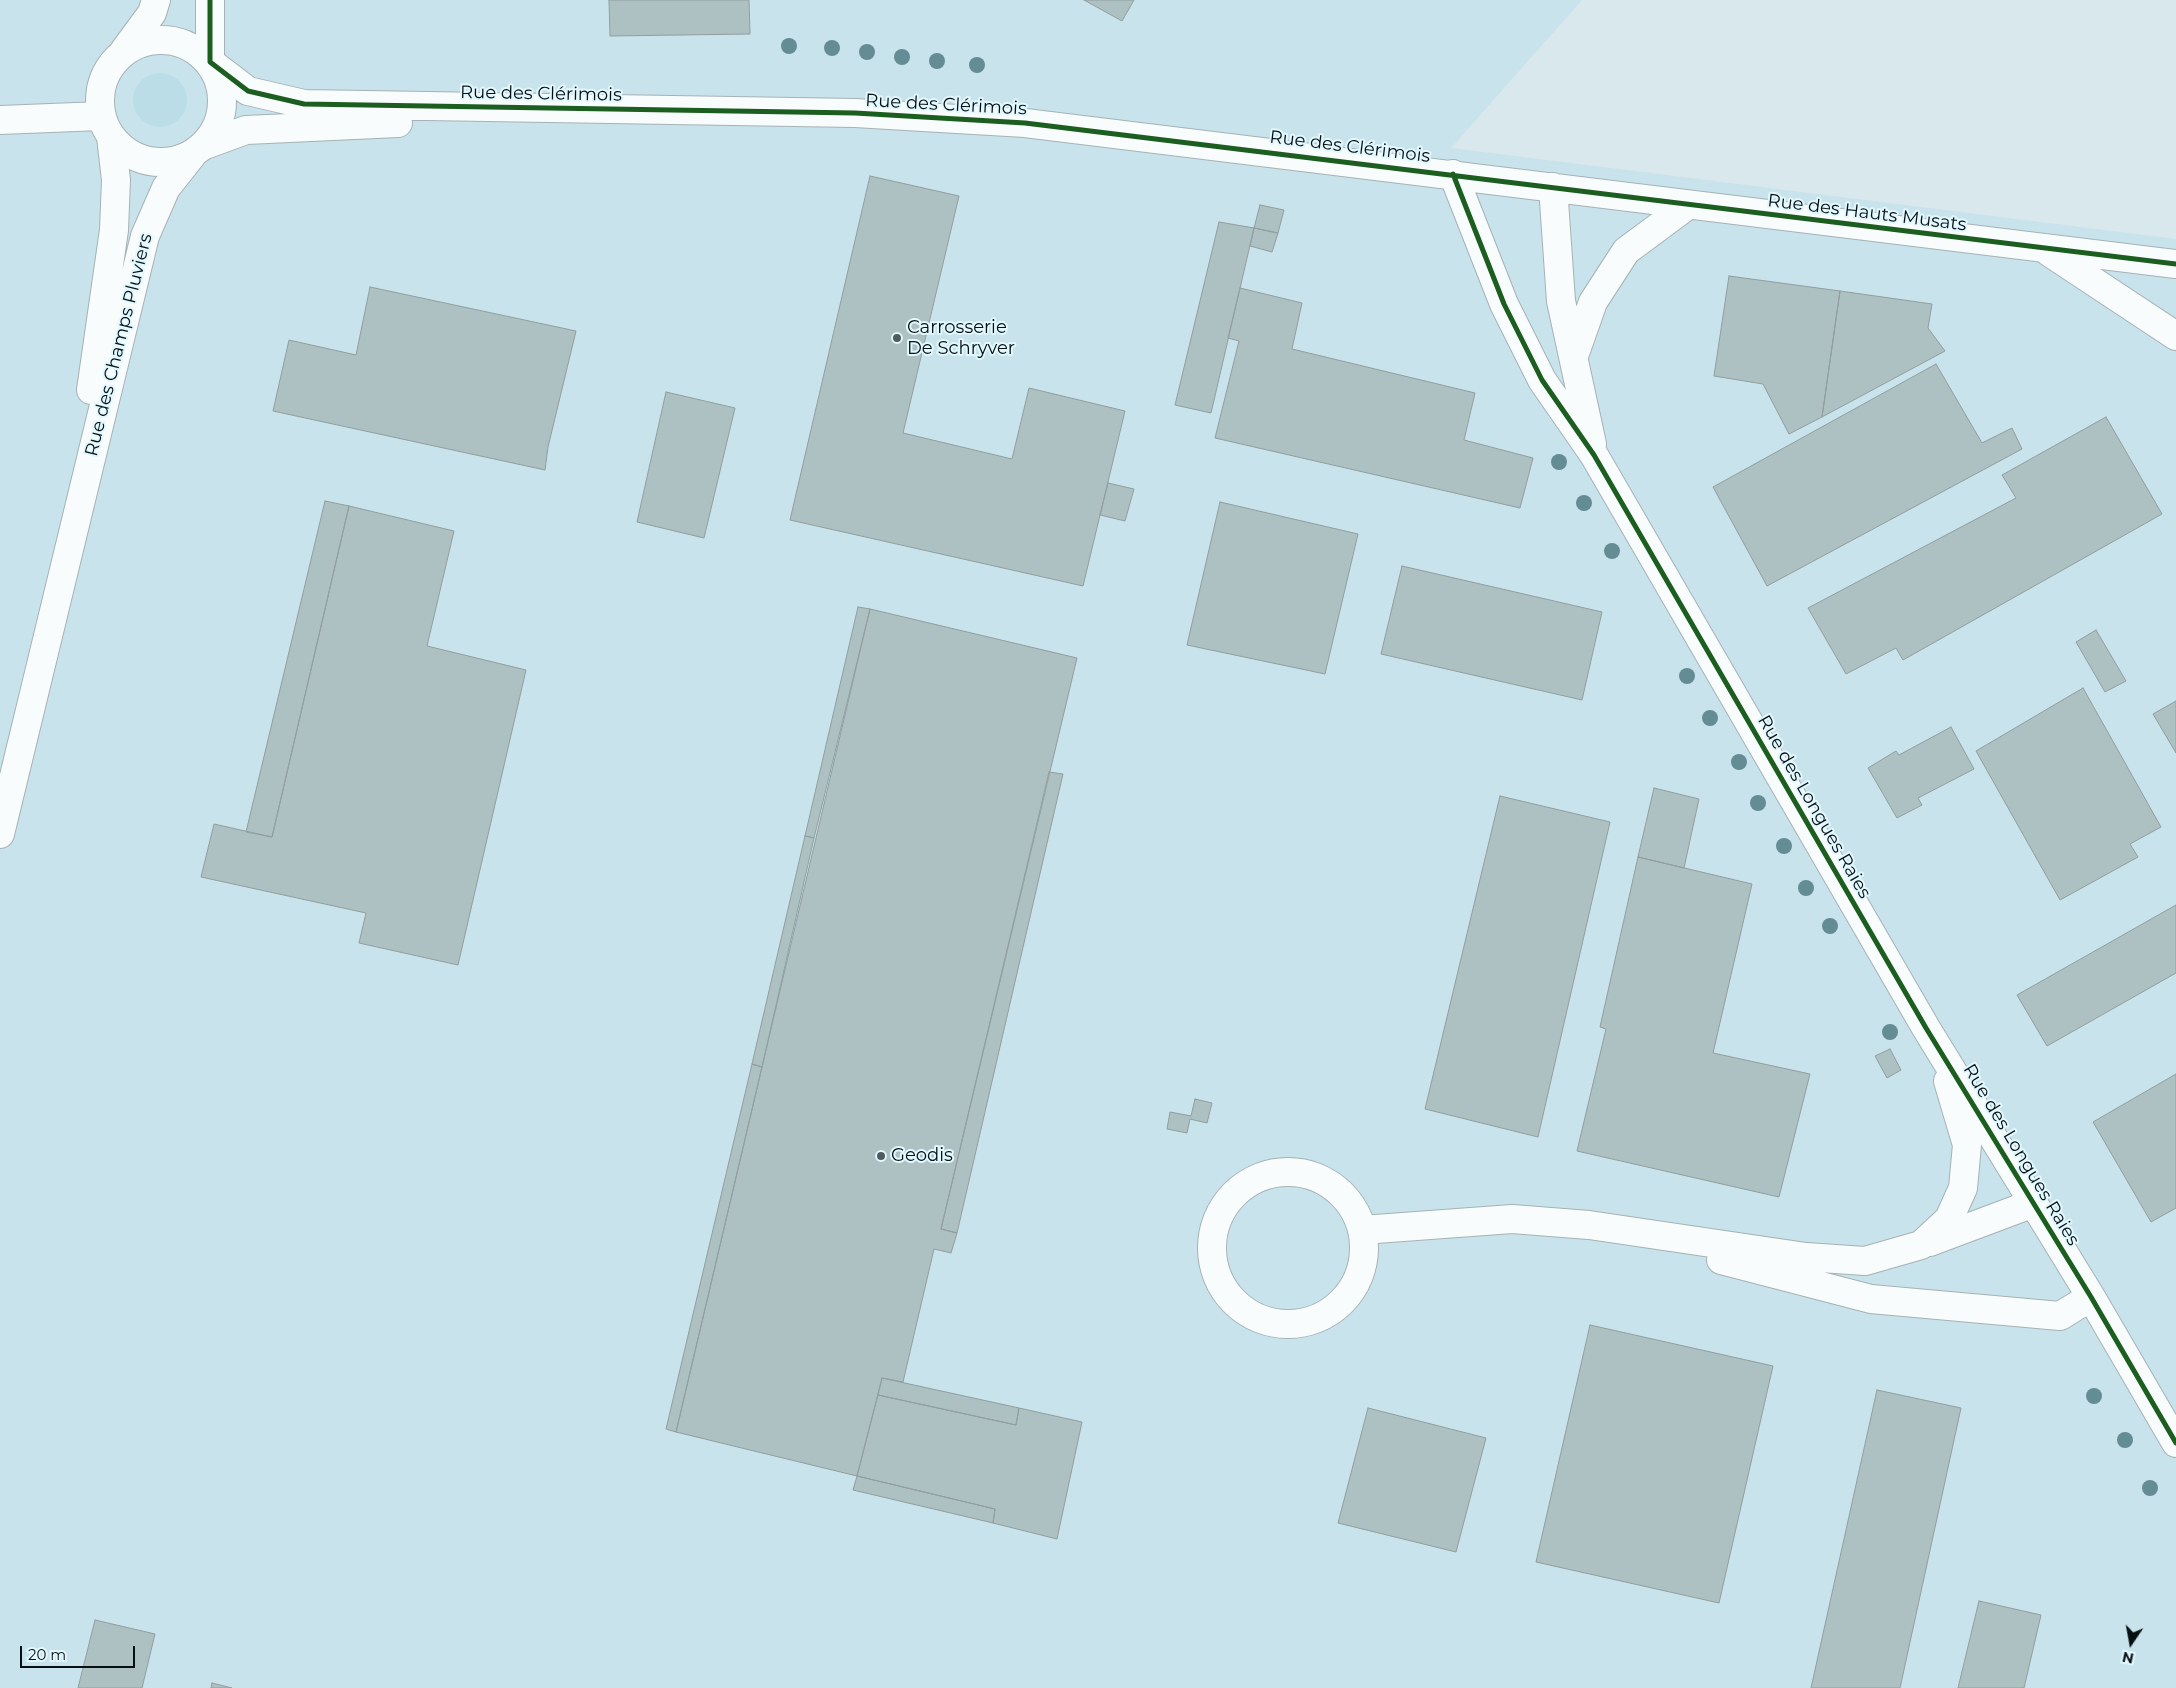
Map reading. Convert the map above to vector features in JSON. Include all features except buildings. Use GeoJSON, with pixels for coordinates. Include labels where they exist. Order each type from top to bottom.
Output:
{"type":"FeatureCollection","features":[{"type":"Feature","properties":{"kind":"street"},"geometry":{"type":"LineString","coordinates":[[124,52],[140,43],[158,39],[176,41],[194,49],[210,62],[219,80],[223,100],[214,133],[199,149],[176,161],[158,163],[140,159],[132,155],[106,127],[99,98],[103,81],[111,65],[124,52],[152,13],[156,0]]}},
{"type":"Feature","properties":{"kind":"street"},"geometry":{"type":"LineString","coordinates":[[210,0],[210,62]]}},
{"type":"Feature","properties":{"kind":"street","name":"Rue des Clérimois"},"geometry":{"type":"LineString","coordinates":[[210,62],[248,91],[304,104],[855,113],[1025,123],[1453,174],[1688,205]]}},
{"type":"Feature","properties":{"kind":"street","name":"Rue des Clérimois"},"geometry":{"type":"LineString","coordinates":[[199,149],[246,130],[672,109]]}},
{"type":"Feature","properties":{"kind":"street"},"geometry":{"type":"LineString","coordinates":[[0,120],[106,127]]}},
{"type":"Feature","properties":{"kind":"street","name":"Rue des Champs Pluviers"},"geometry":{"type":"LineString","coordinates":[[68,548],[114,230],[116,180],[106,127]]}},
{"type":"Feature","properties":{"kind":"street","name":"Rue des Champs Pluviers"},"geometry":{"type":"LineString","coordinates":[[0,834],[145,236],[166,188],[199,149]]}},
{"type":"Feature","properties":{"kind":"street","name":"Rue des Longues Raies"},"geometry":{"type":"LineString","coordinates":[[1453,174],[1504,304],[1542,380],[1594,455],[1938,1046],[2091,1297],[2176,1443]]}},
{"type":"Feature","properties":{"kind":"street","name":"Rue des Longues Raies"},"geometry":{"type":"LineString","coordinates":[[1553,187],[1561,301],[1594,455]]}},
{"type":"Feature","properties":{"kind":"street"},"geometry":{"type":"LineString","coordinates":[[1574,356],[1593,302],[1626,251],[1688,205]]}},
{"type":"Feature","properties":{"kind":"street","name":"Rue des Hauts Musats"},"geometry":{"type":"LineString","coordinates":[[1688,205],[2044,249],[2176,336]]}},
{"type":"Feature","properties":{"kind":"street"},"geometry":{"type":"LineString","coordinates":[[2044,249],[2176,264]]}},
{"type":"Feature","properties":{"kind":"street","name":"Rue des Longues Raies"},"geometry":{"type":"LineString","coordinates":[[1920,1246],[1949,1219],[1960,1196],[1963,1188],[1967,1145],[1938,1046]]}},
{"type":"Feature","properties":{"kind":"street"},"geometry":{"type":"LineString","coordinates":[[1290,1172],[1314,1177],[1335,1189],[1352,1207],[1362,1230],[1364,1256],[1357,1280],[1343,1302],[1322,1317],[1297,1325],[1271,1323],[1248,1314],[1228,1296],[1215,1274],[1211,1249],[1218,1218],[1226,1203],[1243,1186],[1266,1175],[1290,1172]]}},
{"type":"Feature","properties":{"kind":"street","name":"Rue des Longues Raies"},"geometry":{"type":"LineString","coordinates":[[1362,1230],[1512,1219],[1589,1225],[1806,1257],[1866,1261],[1920,1246],[2034,1203]]}},
{"type":"Feature","properties":{"kind":"street","name":"Rue des Longues Raies"},"geometry":{"type":"LineString","coordinates":[[1589,1225],[1871,1299],[2060,1316],[2091,1297]]}},
{"type":"Feature","properties":{"kind":"shaded area"},"geometry":{"type":"Polygon","coordinates":[[[0,0],[1582,0],[1451,148],[2176,239],[2176,1688],[0,1688],[0,0]]]}},
{"type":"Feature","properties":{"kind":"shaded area"},"geometry":{"type":"Polygon","coordinates":[[[160,73],[170,75],[179,81],[185,90],[187,100],[185,110],[179,119],[170,125],[160,127],[150,125],[141,119],[135,110],[133,100],[135,90],[141,81],[150,75],[160,73]]]}},
{"type":"Feature","properties":{"kind":"cycle path"},"geometry":{"type":"LineString","coordinates":[[210,0],[210,62],[248,91],[304,104],[855,113],[1025,123],[2176,264]]}},
{"type":"Feature","properties":{"kind":"cycle path"},"geometry":{"type":"LineString","coordinates":[[1453,174],[1504,304],[1542,380],[1594,455],[1926,1028],[2091,1297],[2176,1443]]}},
{"type":"Feature","properties":{"kind":"place","name":"Carrosserie De Schryver"},"geometry":{"type":"Point","coordinates":[897,338]}},
{"type":"Feature","properties":{"kind":"place","name":"Geodis"},"geometry":{"type":"Point","coordinates":[881,1156]}}]}
